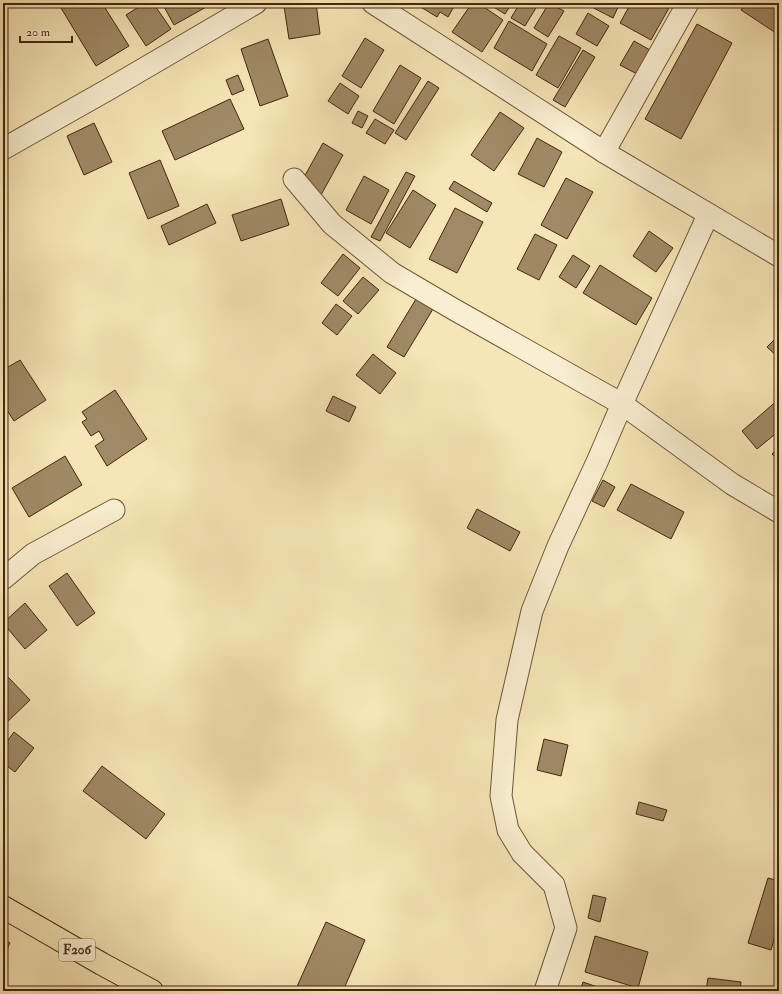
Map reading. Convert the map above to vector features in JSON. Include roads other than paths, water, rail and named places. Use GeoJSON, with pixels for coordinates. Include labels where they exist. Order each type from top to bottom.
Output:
{"type":"FeatureCollection","features":[{"type":"Feature","properties":{"kind":"main road","name":"F206"},"geometry":{"type":"LineString","coordinates":[[3,907],[152,991]]}},
{"type":"Feature","properties":{"kind":"street"},"geometry":{"type":"LineString","coordinates":[[3,149],[256,3]]}},
{"type":"Feature","properties":{"kind":"street"},"geometry":{"type":"LineString","coordinates":[[374,3],[604,152],[779,256]]}},
{"type":"Feature","properties":{"kind":"street"},"geometry":{"type":"LineString","coordinates":[[604,152],[688,3]]}},
{"type":"Feature","properties":{"kind":"street"},"geometry":{"type":"LineString","coordinates":[[294,179],[332,224],[392,273],[622,404],[732,484],[779,512]]}},
{"type":"Feature","properties":{"kind":"street"},"geometry":{"type":"LineString","coordinates":[[545,991],[566,928],[554,885],[522,853],[508,830],[500,796],[507,720],[532,612],[558,546],[708,215]]}},
{"type":"Feature","properties":{"kind":"street"},"geometry":{"type":"LineString","coordinates":[[3,579],[33,554],[114,510]]}}]}
